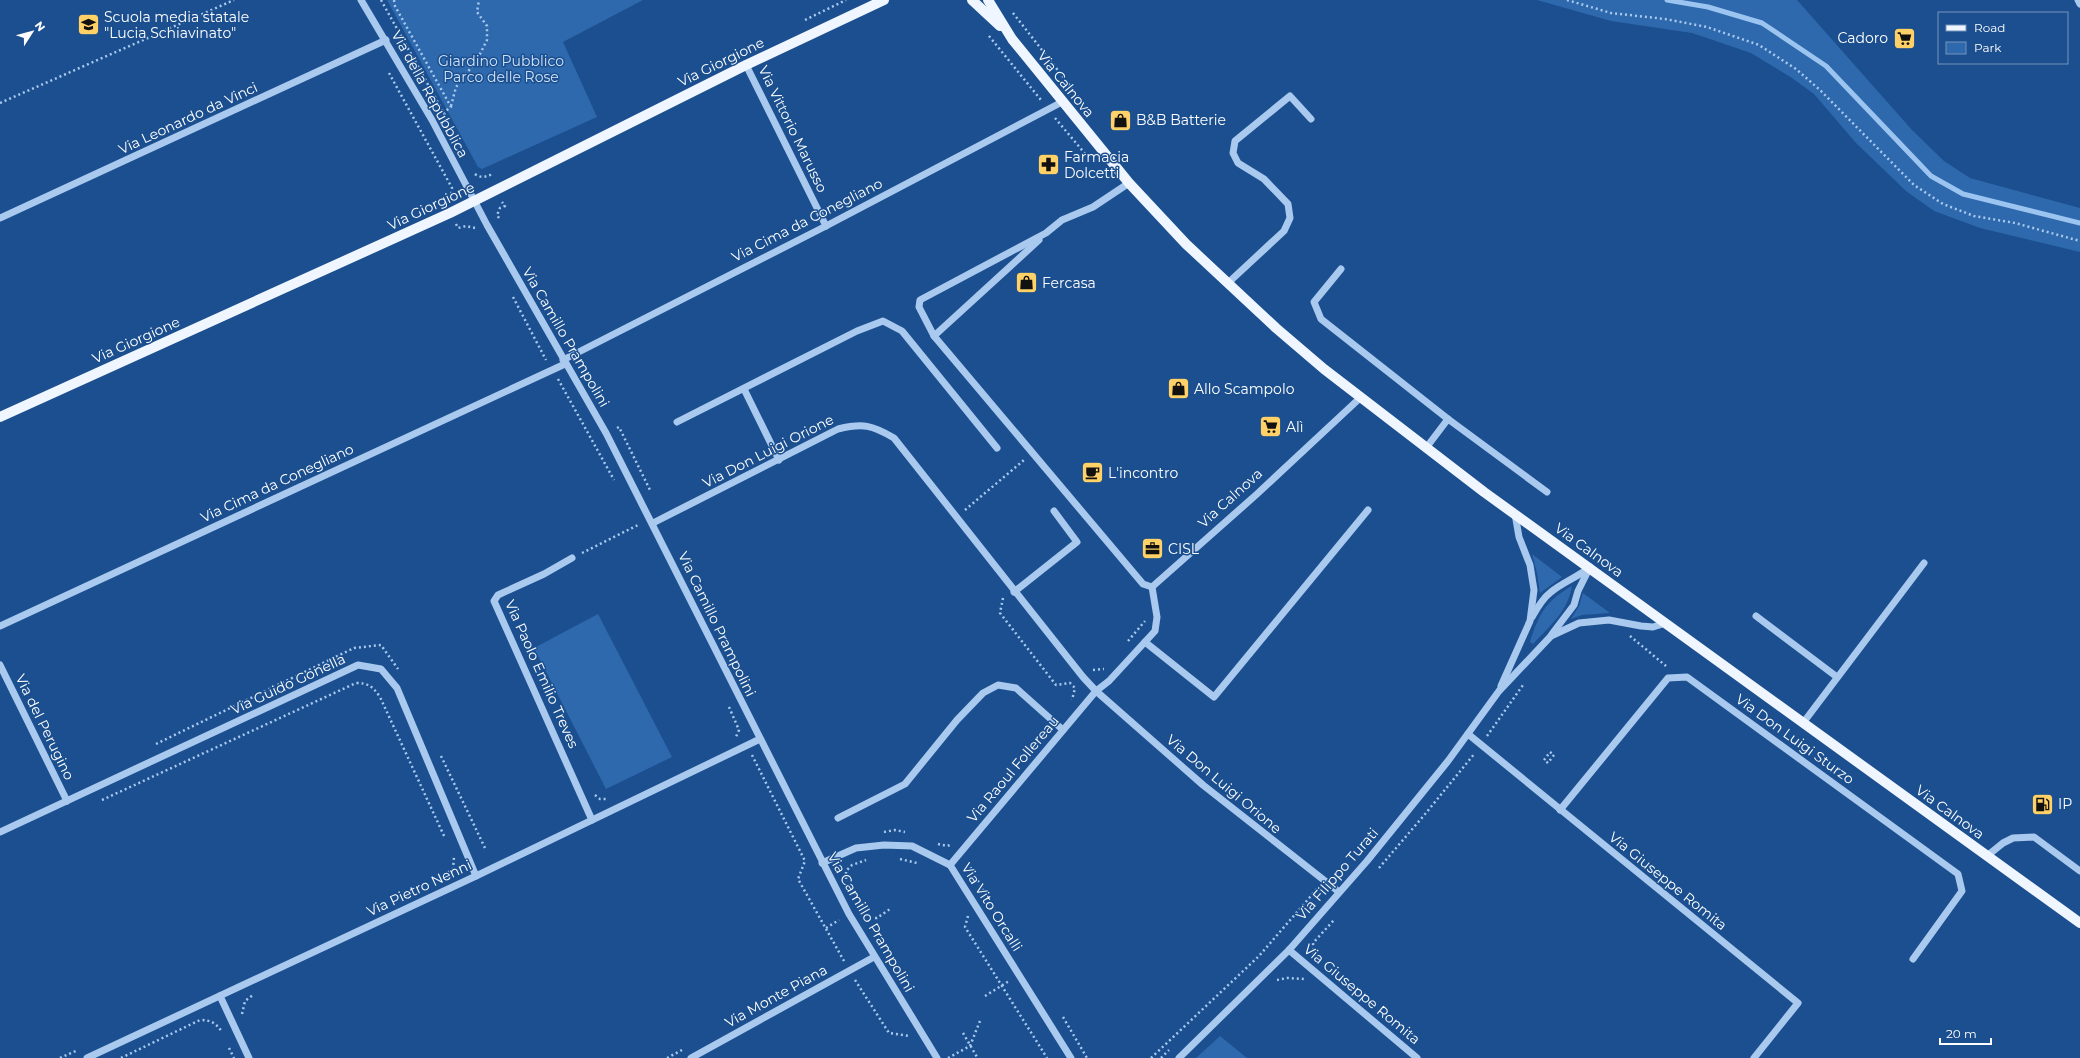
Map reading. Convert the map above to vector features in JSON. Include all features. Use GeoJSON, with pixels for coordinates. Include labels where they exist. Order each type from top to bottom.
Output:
{"type":"FeatureCollection","features":[{"type":"Feature","properties":{"kind":"main road","name":"Via Giorgione"},"geometry":{"type":"LineString","coordinates":[[867,7],[876,0]]}},
{"type":"Feature","properties":{"kind":"main road","name":"Via Giorgione"},"geometry":{"type":"LineString","coordinates":[[0,417],[474,202],[746,65],[884,0]]}},
{"type":"Feature","properties":{"kind":"main road","name":"Via Calnova"},"geometry":{"type":"LineString","coordinates":[[972,0],[1012,39]]}},
{"type":"Feature","properties":{"kind":"main road","name":"Via Calnova"},"geometry":{"type":"LineString","coordinates":[[988,0],[1012,39],[1129,183],[1186,244],[1276,328],[1360,398],[1515,514],[2080,923]]}},
{"type":"Feature","properties":{"kind":"street","name":"Via della Repubblica"},"geometry":{"type":"LineString","coordinates":[[361,0],[432,120],[474,202]]}},
{"type":"Feature","properties":{"kind":"street"},"geometry":{"type":"LineString","coordinates":[[2078,0],[2080,4]]}},
{"type":"Feature","properties":{"kind":"street","name":"Via Leonardo da Vinci"},"geometry":{"type":"LineString","coordinates":[[0,218],[386,40]]}},
{"type":"Feature","properties":{"kind":"street","name":"Via Vittorio Marusso"},"geometry":{"type":"LineString","coordinates":[[746,65],[826,226]]}},
{"type":"Feature","properties":{"kind":"street"},"geometry":{"type":"LineString","coordinates":[[1228,283],[1284,231],[1290,218],[1288,204],[1264,179],[1238,163],[1233,153],[1235,141],[1290,96],[1311,120]]}},
{"type":"Feature","properties":{"kind":"street","name":"Via Cima da Conegliano"},"geometry":{"type":"LineString","coordinates":[[0,626],[552,370],[564,362],[1062,102]]}},
{"type":"Feature","properties":{"kind":"street"},"geometry":{"type":"LineString","coordinates":[[934,336],[1062,220],[1093,207],[1129,183]]}},
{"type":"Feature","properties":{"kind":"street","name":"Via Camillo Prampolini"},"geometry":{"type":"LineString","coordinates":[[474,202],[564,362],[606,432],[849,914],[936,1058]]}},
{"type":"Feature","properties":{"kind":"street"},"geometry":{"type":"LineString","coordinates":[[1046,233],[920,300],[919,307],[934,336],[1143,584],[1152,587],[1157,617],[1155,631],[1109,681],[1096,691]]}},
{"type":"Feature","properties":{"kind":"street"},"geometry":{"type":"LineString","coordinates":[[1341,269],[1314,302],[1321,319],[1448,419],[1547,492]]}},
{"type":"Feature","properties":{"kind":"street"},"geometry":{"type":"LineString","coordinates":[[677,422],[857,331],[883,321],[902,331],[997,448]]}},
{"type":"Feature","properties":{"kind":"street"},"geometry":{"type":"LineString","coordinates":[[744,389],[779,460]]}},
{"type":"Feature","properties":{"kind":"street","name":"Via Calnova"},"geometry":{"type":"LineString","coordinates":[[1152,587],[1257,494],[1360,398]]}},
{"type":"Feature","properties":{"kind":"street"},"geometry":{"type":"LineString","coordinates":[[1426,448],[1448,419]]}},
{"type":"Feature","properties":{"kind":"street","name":"Via Don Luigi Orione"},"geometry":{"type":"LineString","coordinates":[[653,523],[779,460],[838,428],[859,424],[877,428],[894,438],[1014,592],[1096,691],[1203,785],[1324,882],[1339,892]]}},
{"type":"Feature","properties":{"kind":"street"},"geometry":{"type":"LineString","coordinates":[[1145,642],[1214,698],[1368,510]]}},
{"type":"Feature","properties":{"kind":"street"},"geometry":{"type":"LineString","coordinates":[[1014,592],[1077,542],[1054,512]]}},
{"type":"Feature","properties":{"kind":"street","name":"Via Filippo Turati"},"geometry":{"type":"LineString","coordinates":[[1515,514],[1519,537],[1530,565],[1534,590],[1530,621]]}},
{"type":"Feature","properties":{"kind":"street","name":"Via Paolo Emilio Treves"},"geometry":{"type":"LineString","coordinates":[[572,558],[544,574],[498,595],[494,601],[592,820]]}},
{"type":"Feature","properties":{"kind":"street"},"geometry":{"type":"LineString","coordinates":[[1803,723],[1924,563]]}},
{"type":"Feature","properties":{"kind":"street","name":"Via Filippo Turati"},"geometry":{"type":"LineString","coordinates":[[1498,692],[1530,621],[1540,604],[1551,592],[1580,575],[1590,567]]}},
{"type":"Feature","properties":{"kind":"street","name":"Via Filippo Turati"},"geometry":{"type":"LineString","coordinates":[[1179,1058],[1289,950],[1339,892],[1468,734],[1498,692],[1551,636],[1574,604],[1590,567]]}},
{"type":"Feature","properties":{"kind":"street"},"geometry":{"type":"LineString","coordinates":[[1756,616],[1838,677]]}},
{"type":"Feature","properties":{"kind":"street","name":"Via Filippo Turati"},"geometry":{"type":"LineString","coordinates":[[1551,636],[1579,623],[1609,620],[1653,627],[1666,623]]}},
{"type":"Feature","properties":{"kind":"street","name":"Via del Perugino"},"geometry":{"type":"LineString","coordinates":[[0,665],[67,801]]}},
{"type":"Feature","properties":{"kind":"street","name":"Via Guido Gonella"},"geometry":{"type":"LineString","coordinates":[[0,832],[358,665],[381,669],[397,688],[476,876]]}},
{"type":"Feature","properties":{"kind":"street","name":"Via Don Luigi Sturzo"},"geometry":{"type":"LineString","coordinates":[[1560,810],[1668,678],[1687,677],[1958,874],[1962,891],[1913,959]]}},
{"type":"Feature","properties":{"kind":"street"},"geometry":{"type":"LineString","coordinates":[[838,818],[904,784],[983,693],[998,685],[1016,688],[1063,730]]}},
{"type":"Feature","properties":{"kind":"street","name":"Via Raoul Follereau"},"geometry":{"type":"LineString","coordinates":[[950,865],[961,850],[1096,691]]}},
{"type":"Feature","properties":{"kind":"street","name":"Via Giuseppe Romita"},"geometry":{"type":"LineString","coordinates":[[1468,734],[1798,1003],[1754,1058]]}},
{"type":"Feature","properties":{"kind":"street","name":"Via Pietro Nenni"},"geometry":{"type":"LineString","coordinates":[[88,1058],[476,876],[760,739]]}},
{"type":"Feature","properties":{"kind":"street"},"geometry":{"type":"LineString","coordinates":[[1987,856],[2003,842],[2013,838],[2034,837],[2080,872]]}},
{"type":"Feature","properties":{"kind":"street","name":"Via Vito Orcalli"},"geometry":{"type":"LineString","coordinates":[[822,863],[856,848],[884,845],[912,846],[950,865],[1020,974],[1070,1058]]}},
{"type":"Feature","properties":{"kind":"street","name":"Via Giuseppe Romita"},"geometry":{"type":"LineString","coordinates":[[1289,950],[1418,1058]]}},
{"type":"Feature","properties":{"kind":"street","name":"Via Monte Piana"},"geometry":{"type":"LineString","coordinates":[[691,1058],[874,957]]}},
{"type":"Feature","properties":{"kind":"street"},"geometry":{"type":"LineString","coordinates":[[220,996],[249,1058]]}},
{"type":"Feature","properties":{"kind":"path"},"geometry":{"type":"LineString","coordinates":[[0,103],[234,0]]}},
{"type":"Feature","properties":{"kind":"path"},"geometry":{"type":"LineString","coordinates":[[381,0],[447,119]]}},
{"type":"Feature","properties":{"kind":"path"},"geometry":{"type":"LineString","coordinates":[[394,0],[395,6],[451,107]]}},
{"type":"Feature","properties":{"kind":"path"},"geometry":{"type":"LineString","coordinates":[[432,120],[451,107],[456,87],[477,60],[487,40],[487,26],[477,12],[479,0]]}},
{"type":"Feature","properties":{"kind":"path"},"geometry":{"type":"LineString","coordinates":[[1567,0],[1611,13],[1665,19],[1707,27],[1759,45],[1796,69],[1820,90],[1914,185],[1943,204],[1974,216],[2015,224],[2080,241]]}},
{"type":"Feature","properties":{"kind":"path"},"geometry":{"type":"LineString","coordinates":[[386,68],[452,188],[451,195],[443,201],[458,228],[466,226],[475,228],[479,235]]}},
{"type":"Feature","properties":{"kind":"path"},"geometry":{"type":"LineString","coordinates":[[471,171],[478,177],[490,175],[505,206],[500,208],[497,215],[501,222]]}},
{"type":"Feature","properties":{"kind":"path"},"geometry":{"type":"LineString","coordinates":[[512,296],[615,482]]}},
{"type":"Feature","properties":{"kind":"path"},"geometry":{"type":"LineString","coordinates":[[970,517],[965,510],[1032,453]]}},
{"type":"Feature","properties":{"kind":"path"},"geometry":{"type":"LineString","coordinates":[[572,558],[638,525],[642,532]]}},
{"type":"Feature","properties":{"kind":"path"},"geometry":{"type":"LineString","coordinates":[[999,592],[1003,597],[1000,613],[1051,679],[1056,685],[1070,683],[1074,688],[1071,706],[1057,724]]}},
{"type":"Feature","properties":{"kind":"path"},"geometry":{"type":"LineString","coordinates":[[1125,644],[1143,622],[1157,617]]}},
{"type":"Feature","properties":{"kind":"path"},"geometry":{"type":"LineString","coordinates":[[1625,633],[1666,666]]}},
{"type":"Feature","properties":{"kind":"path"},"geometry":{"type":"LineString","coordinates":[[149,748],[354,648],[381,645],[399,671]]}},
{"type":"Feature","properties":{"kind":"path"},"geometry":{"type":"LineString","coordinates":[[1091,670],[1104,670],[1109,664]]}},
{"type":"Feature","properties":{"kind":"path"},"geometry":{"type":"LineString","coordinates":[[1105,668],[1109,681]]}},
{"type":"Feature","properties":{"kind":"path"},"geometry":{"type":"LineString","coordinates":[[98,801],[356,683],[365,683],[373,687],[380,698],[448,843]]}},
{"type":"Feature","properties":{"kind":"path"},"geometry":{"type":"LineString","coordinates":[[1375,872],[1482,745],[1493,725],[1525,683]]}},
{"type":"Feature","properties":{"kind":"path"},"geometry":{"type":"LineString","coordinates":[[726,700],[739,730],[805,861],[798,879],[845,960],[838,964]]}},
{"type":"Feature","properties":{"kind":"path"},"geometry":{"type":"LineString","coordinates":[[729,740],[736,736],[739,730]]}},
{"type":"Feature","properties":{"kind":"path"},"geometry":{"type":"LineString","coordinates":[[437,749],[485,848]]}},
{"type":"Feature","properties":{"kind":"path"},"geometry":{"type":"LineString","coordinates":[[594,794],[600,799],[608,799]]}},
{"type":"Feature","properties":{"kind":"path"},"geometry":{"type":"LineString","coordinates":[[882,832],[895,830],[910,834]]}},
{"type":"Feature","properties":{"kind":"path"},"geometry":{"type":"LineString","coordinates":[[931,841],[947,846],[955,843],[968,858],[970,869],[996,912]]}},
{"type":"Feature","properties":{"kind":"path"},"geometry":{"type":"LineString","coordinates":[[437,880],[450,873],[453,869],[454,857],[451,850]]}},
{"type":"Feature","properties":{"kind":"path"},"geometry":{"type":"LineString","coordinates":[[896,858],[923,865]]}},
{"type":"Feature","properties":{"kind":"path"},"geometry":{"type":"LineString","coordinates":[[872,859],[852,865],[846,871],[846,879],[870,918],[877,918],[890,909]]}},
{"type":"Feature","properties":{"kind":"path"},"geometry":{"type":"LineString","coordinates":[[1151,1058],[1259,956],[1324,882]]}},
{"type":"Feature","properties":{"kind":"path"},"geometry":{"type":"LineString","coordinates":[[965,909],[968,915],[965,927],[1047,1058]]}},
{"type":"Feature","properties":{"kind":"path"},"geometry":{"type":"LineString","coordinates":[[1314,961],[1313,943],[1339,914]]}},
{"type":"Feature","properties":{"kind":"path"},"geometry":{"type":"LineString","coordinates":[[985,996],[1020,974]]}},
{"type":"Feature","properties":{"kind":"path"},"geometry":{"type":"LineString","coordinates":[[1272,984],[1278,979],[1287,978],[1304,979],[1310,984]]}},
{"type":"Feature","properties":{"kind":"path"},"geometry":{"type":"LineString","coordinates":[[848,984],[855,980],[889,1033],[910,1036],[914,1042]]}},
{"type":"Feature","properties":{"kind":"path"},"geometry":{"type":"LineString","coordinates":[[242,1017],[245,1001],[258,993]]}},
{"type":"Feature","properties":{"kind":"path"},"geometry":{"type":"LineString","coordinates":[[1063,1018],[1087,1058]]}},
{"type":"Feature","properties":{"kind":"path"},"geometry":{"type":"LineString","coordinates":[[121,1058],[200,1020],[208,1020],[216,1023],[225,1038]]}},
{"type":"Feature","properties":{"kind":"path"},"geometry":{"type":"LineString","coordinates":[[948,1058],[970,1046],[980,1021]]}},
{"type":"Feature","properties":{"kind":"path"},"geometry":{"type":"LineString","coordinates":[[962,1033],[977,1057]]}},
{"type":"Feature","properties":{"kind":"path"},"geometry":{"type":"LineString","coordinates":[[228,1045],[234,1058]]}},
{"type":"Feature","properties":{"kind":"path"},"geometry":{"type":"LineString","coordinates":[[667,1058],[687,1047]]}},
{"type":"Feature","properties":{"kind":"path"},"geometry":{"type":"LineString","coordinates":[[60,1058],[80,1048]]}},
{"type":"Feature","properties":{"kind":"path"},"geometry":{"type":"LineString","coordinates":[[1161,1058],[1172,1048]]}},
{"type":"Feature","properties":{"kind":"green space","name":"Giardino Pubblico Parco delle Rose"},"geometry":{"type":"Polygon","coordinates":[[[387,0],[643,0],[563,42],[597,117],[482,169],[478,167],[387,0]]]}},
{"type":"Feature","properties":{"kind":"green space"},"geometry":{"type":"Polygon","coordinates":[[[1537,0],[1797,0],[1912,130],[1944,161],[1970,178],[2080,208],[2080,252],[1980,228],[1934,211],[1906,191],[1856,143],[1814,94],[1792,78],[1751,53],[1692,33],[1611,21],[1537,0]]]}},
{"type":"Feature","properties":{"kind":"green space"},"geometry":{"type":"Polygon","coordinates":[[[1532,554],[1562,577],[1540,593],[1537,573],[1532,554]]]}},
{"type":"Feature","properties":{"kind":"green space"},"geometry":{"type":"Polygon","coordinates":[[[1572,586],[1567,603],[1557,618],[1533,644],[1530,642],[1540,615],[1556,597],[1572,586]]]}},
{"type":"Feature","properties":{"kind":"green space"},"geometry":{"type":"Polygon","coordinates":[[[1583,593],[1610,613],[1582,615],[1571,619],[1579,606],[1583,593]]]}},
{"type":"Feature","properties":{"kind":"green space"},"geometry":{"type":"Polygon","coordinates":[[[598,614],[672,757],[606,789],[534,648],[598,614]]]}},
{"type":"Feature","properties":{"kind":"green space"},"geometry":{"type":"Polygon","coordinates":[[[1220,1036],[1247,1058],[1196,1058],[1220,1036]]]}},
{"type":"Feature","properties":{"kind":"waterway"},"geometry":{"type":"LineString","coordinates":[[1667,0],[1708,7],[1762,23],[1826,66],[1931,176],[1963,194],[2080,223]]}},
{"type":"Feature","properties":{"kind":"place","name":"Scuola media statale \"Lucia Schiavinato\""},"geometry":{"type":"Point","coordinates":[88,25]}},
{"type":"Feature","properties":{"kind":"place","name":"Cadoro"},"geometry":{"type":"Point","coordinates":[1904,38]}},
{"type":"Feature","properties":{"kind":"place","name":"B&B Batterie"},"geometry":{"type":"Point","coordinates":[1120,120]}},
{"type":"Feature","properties":{"kind":"place","name":"Farmacia Dolcetti"},"geometry":{"type":"Point","coordinates":[1048,165]}},
{"type":"Feature","properties":{"kind":"place","name":"Fercasa"},"geometry":{"type":"Point","coordinates":[1026,283]}},
{"type":"Feature","properties":{"kind":"place","name":"Allo Scampolo"},"geometry":{"type":"Point","coordinates":[1178,389]}},
{"type":"Feature","properties":{"kind":"place","name":"Alì"},"geometry":{"type":"Point","coordinates":[1270,427]}},
{"type":"Feature","properties":{"kind":"place","name":"L'incontro"},"geometry":{"type":"Point","coordinates":[1092,473]}},
{"type":"Feature","properties":{"kind":"place","name":"CISL"},"geometry":{"type":"Point","coordinates":[1152,549]}},
{"type":"Feature","properties":{"kind":"place","name":"IP"},"geometry":{"type":"Point","coordinates":[2042,804]}}]}
